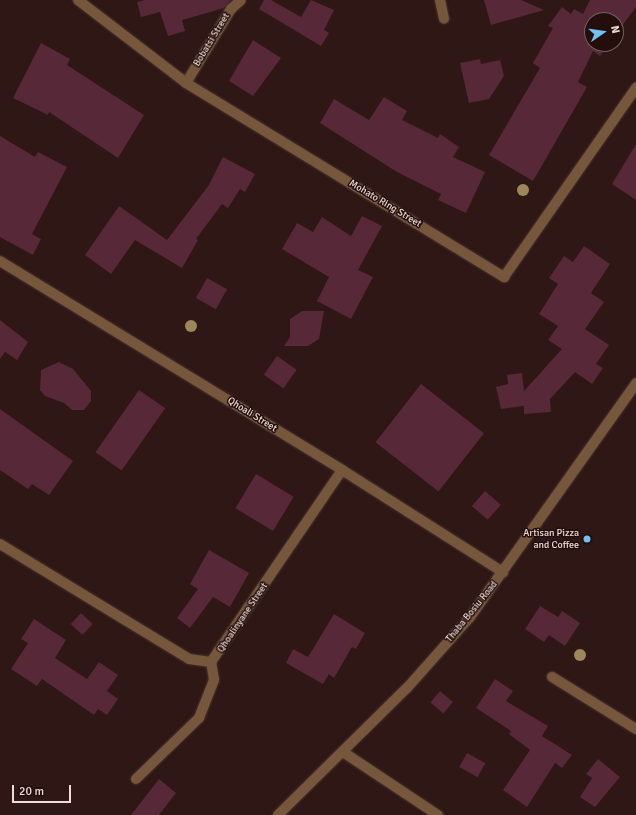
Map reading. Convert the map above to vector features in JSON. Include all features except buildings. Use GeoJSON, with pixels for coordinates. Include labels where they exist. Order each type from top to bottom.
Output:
{"type":"FeatureCollection","features":[{"type":"Feature","properties":{"kind":"street","name":"Mohato Ring Street"},"geometry":{"type":"LineString","coordinates":[[78,0],[186,83],[504,277],[636,88]]}},
{"type":"Feature","properties":{"kind":"street","name":"Bobatsi Street"},"geometry":{"type":"LineString","coordinates":[[186,83],[231,9],[241,0]]}},
{"type":"Feature","properties":{"kind":"street"},"geometry":{"type":"LineString","coordinates":[[440,0],[444,19]]}},
{"type":"Feature","properties":{"kind":"street","name":"Qhoali Street"},"geometry":{"type":"LineString","coordinates":[[0,261],[342,470],[502,572]]}},
{"type":"Feature","properties":{"kind":"street","name":"Thaba Bosiu Road"},"geometry":{"type":"LineString","coordinates":[[278,815],[343,752],[449,641],[502,572],[636,383]]}},
{"type":"Feature","properties":{"kind":"street","name":"Qhoalinyane Street"},"geometry":{"type":"LineString","coordinates":[[0,544],[188,659],[211,662],[342,470]]}},
{"type":"Feature","properties":{"kind":"street"},"geometry":{"type":"LineString","coordinates":[[136,779],[199,718],[214,680],[211,662]]}},
{"type":"Feature","properties":{"kind":"street"},"geometry":{"type":"LineString","coordinates":[[552,677],[636,728]]}},
{"type":"Feature","properties":{"kind":"street"},"geometry":{"type":"LineString","coordinates":[[343,752],[438,815]]}},
{"type":"Feature","properties":{"kind":"place","name":"Artisan Pizza and Coffee"},"geometry":{"type":"Point","coordinates":[587,539]}}]}
